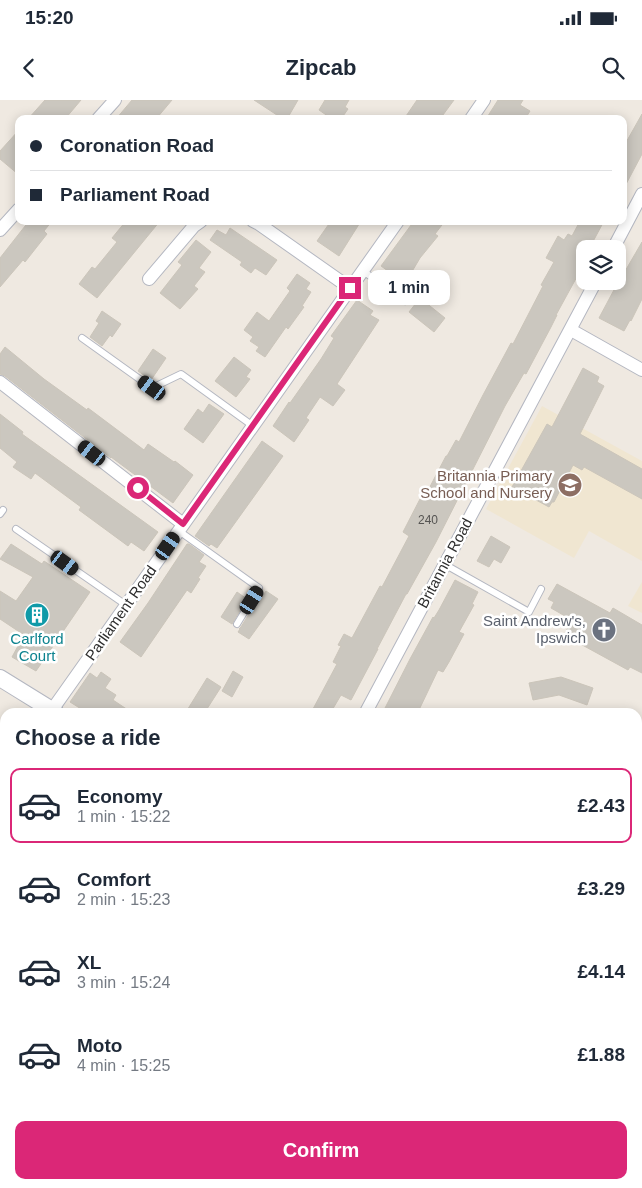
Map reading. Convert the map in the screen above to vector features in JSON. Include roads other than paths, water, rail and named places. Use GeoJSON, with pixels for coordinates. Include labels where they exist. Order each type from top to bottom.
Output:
{"type":"FeatureCollection","features":[{"type":"Feature","properties":{"kind":"street"},"geometry":{"type":"LineString","coordinates":[[102,115],[115,100]]}},
{"type":"Feature","properties":{"kind":"street"},"geometry":{"type":"LineString","coordinates":[[473,115],[484,100]]}},
{"type":"Feature","properties":{"kind":"street"},"geometry":{"type":"LineString","coordinates":[[627,222],[642,194]]}},
{"type":"Feature","properties":{"kind":"street"},"geometry":{"type":"LineString","coordinates":[[0,230],[15,213]]}},
{"type":"Feature","properties":{"kind":"street"},"geometry":{"type":"LineString","coordinates":[[149,279],[195,225]]}},
{"type":"Feature","properties":{"kind":"street"},"geometry":{"type":"LineString","coordinates":[[260,225],[350,288]]}},
{"type":"Feature","properties":{"kind":"street","name":"Parliament Road"},"geometry":{"type":"LineString","coordinates":[[55,708],[395,225]]}},
{"type":"Feature","properties":{"kind":"street"},"geometry":{"type":"LineString","coordinates":[[618,240],[626,225]]}},
{"type":"Feature","properties":{"kind":"street","name":"Britannia Road"},"geometry":{"type":"LineString","coordinates":[[368,708],[591,290]]}},
{"type":"Feature","properties":{"kind":"street"},"geometry":{"type":"LineString","coordinates":[[571,330],[642,370]]}},
{"type":"Feature","properties":{"kind":"street"},"geometry":{"type":"LineString","coordinates":[[0,382],[181,527]]}},
{"type":"Feature","properties":{"kind":"street"},"geometry":{"type":"LineString","coordinates":[[0,678],[48,708]]}},
{"type":"Feature","properties":{"kind":"lane"},"geometry":{"type":"LineString","coordinates":[[363,271],[405,301]]}},
{"type":"Feature","properties":{"kind":"lane"},"geometry":{"type":"LineString","coordinates":[[82,338],[152,388],[180,374],[253,426]]}},
{"type":"Feature","properties":{"kind":"lane"},"geometry":{"type":"LineString","coordinates":[[181,527],[260,588],[237,624]]}},
{"type":"Feature","properties":{"kind":"lane"},"geometry":{"type":"LineString","coordinates":[[16,529],[126,605]]}},
{"type":"Feature","properties":{"kind":"lane"},"geometry":{"type":"LineString","coordinates":[[444,564],[529,612],[542,589]]}},
{"type":"Feature","properties":{"kind":"place","name":"Britannia Primary School and Nursery"},"geometry":{"type":"Point","coordinates":[570,485]}},
{"type":"Feature","properties":{"kind":"place","name":"Carlford Court"},"geometry":{"type":"Point","coordinates":[37,615]}},
{"type":"Feature","properties":{"kind":"place","name":"Saint Andrew's, Ipswich"},"geometry":{"type":"Point","coordinates":[604,630]}}]}
